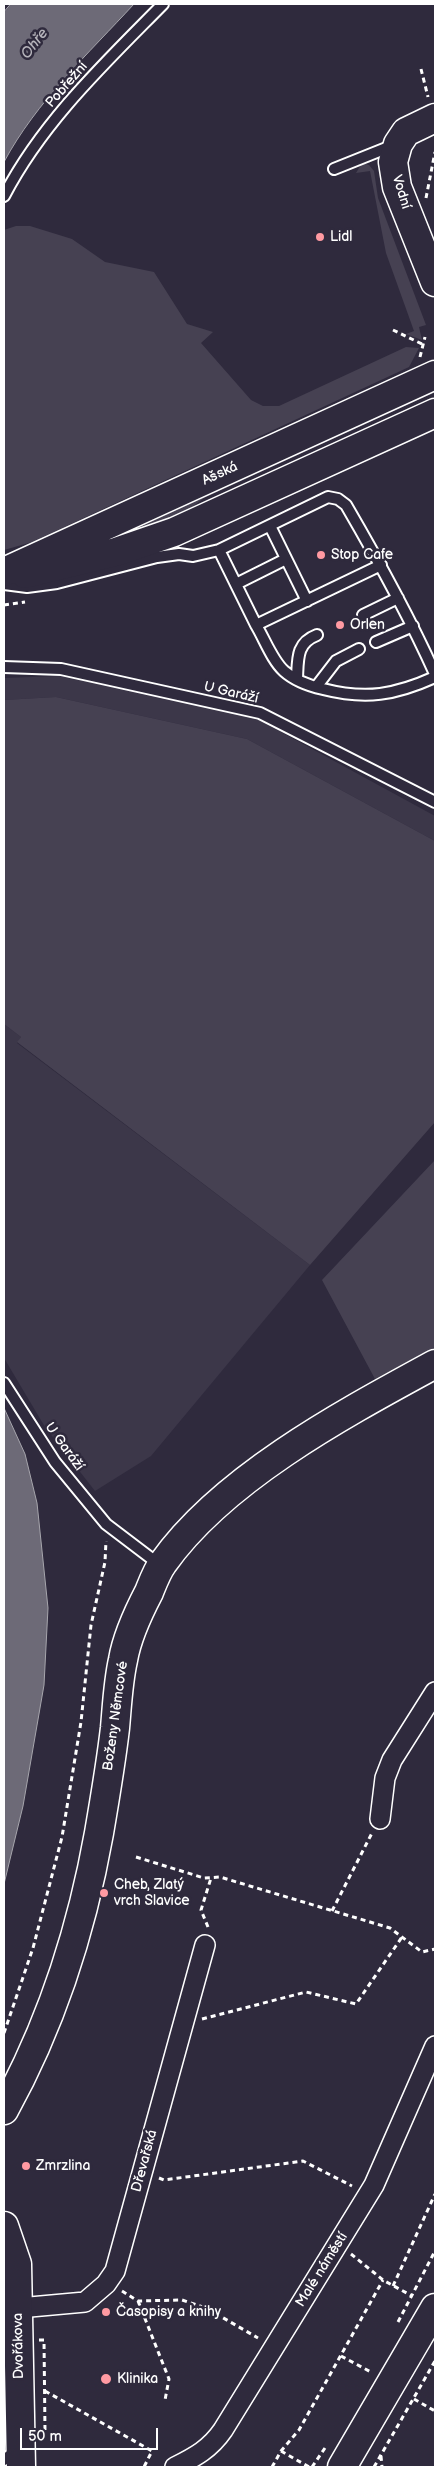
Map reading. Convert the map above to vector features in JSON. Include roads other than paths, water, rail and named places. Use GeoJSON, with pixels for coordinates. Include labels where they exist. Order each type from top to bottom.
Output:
{"type":"FeatureCollection","features":[{"type":"Feature","properties":{"kind":"street"},"geometry":{"type":"LineString","coordinates":[[398,144],[414,126],[435,118]]}},
{"type":"Feature","properties":{"kind":"street","name":"Vodní"},"geometry":{"type":"LineString","coordinates":[[398,144],[393,162],[397,187],[435,282]]}},
{"type":"Feature","properties":{"kind":"street","name":"Ašská"},"geometry":{"type":"LineString","coordinates":[[4,572],[435,375]]}},
{"type":"Feature","properties":{"kind":"street"},"geometry":{"type":"LineString","coordinates":[[4,578],[66,566],[144,544],[435,413]]}},
{"type":"Feature","properties":{"kind":"street","name":"Boženy Němcové"},"geometry":{"type":"LineString","coordinates":[[4,2110],[34,2051],[74,1936],[99,1834],[111,1758],[123,1659],[135,1621],[161,1565],[179,1542],[210,1512],[269,1465],[332,1421],[435,1364]]}},
{"type":"Feature","properties":{"kind":"street"},"geometry":{"type":"LineString","coordinates":[[380,1819],[384,1778],[392,1760],[435,1692]]}},
{"type":"Feature","properties":{"kind":"street","name":"Dřevařská"},"geometry":{"type":"LineString","coordinates":[[19,2308],[85,2302],[108,2281],[115,2271],[206,1945]]}},
{"type":"Feature","properties":{"kind":"street","name":"Malé náměstí"},"geometry":{"type":"LineString","coordinates":[[174,2467],[201,2454],[213,2445],[338,2244],[368,2194],[396,2138],[435,2046]]}},
{"type":"Feature","properties":{"kind":"street","name":"Dvořákova"},"geometry":{"type":"LineString","coordinates":[[4,2226],[17,2264],[19,2308],[15,2458]]}},
{"type":"Feature","properties":{"kind":"street"},"geometry":{"type":"LineString","coordinates":[[342,2467],[424,2302]]}},
{"type":"Feature","properties":{"kind":"lane","name":"Pobřežní"},"geometry":{"type":"LineString","coordinates":[[4,196],[16,173],[48,128],[84,85],[163,4]]}},
{"type":"Feature","properties":{"kind":"lane"},"geometry":{"type":"LineString","coordinates":[[334,169],[398,144]]}},
{"type":"Feature","properties":{"kind":"lane"},"geometry":{"type":"LineString","coordinates":[[4,584],[27,587],[50,584],[168,555],[192,556],[219,550],[328,497],[338,499],[346,505],[380,564],[413,626],[435,676],[402,690],[373,696],[342,694],[316,687],[284,672],[256,625],[219,550]]}},
{"type":"Feature","properties":{"kind":"lane"},"geometry":{"type":"LineString","coordinates":[[270,526],[307,601]]}},
{"type":"Feature","properties":{"kind":"lane"},"geometry":{"type":"LineString","coordinates":[[236,584],[286,559]]}},
{"type":"Feature","properties":{"kind":"lane"},"geometry":{"type":"LineString","coordinates":[[256,625],[380,564]]}},
{"type":"Feature","properties":{"kind":"lane"},"geometry":{"type":"LineString","coordinates":[[364,615],[398,598]]}},
{"type":"Feature","properties":{"kind":"lane"},"geometry":{"type":"LineString","coordinates":[[376,642],[413,626]]}},
{"type":"Feature","properties":{"kind":"lane"},"geometry":{"type":"LineString","coordinates":[[296,679],[298,656],[303,643],[317,635]]}},
{"type":"Feature","properties":{"kind":"lane"},"geometry":{"type":"LineString","coordinates":[[316,687],[336,661],[359,649]]}},
{"type":"Feature","properties":{"kind":"lane","name":"U Garáží"},"geometry":{"type":"LineString","coordinates":[[4,667],[61,669],[260,712],[435,802]]}},
{"type":"Feature","properties":{"kind":"lane","name":"U Garáží"},"geometry":{"type":"LineString","coordinates":[[4,1383],[55,1462],[106,1524],[161,1565]]}},
{"type":"Feature","properties":{"kind":"water","name":"Ohře"},"geometry":{"type":"Polygon","coordinates":[[[11,4],[134,4],[47,99],[31,119],[4,162],[4,12],[11,4]]]}},
{"type":"Feature","properties":{"kind":"water"},"geometry":{"type":"Polygon","coordinates":[[[4,1408],[25,1454],[37,1503],[48,1608],[44,1685],[23,1806],[4,1884],[4,1408]]]}},
{"type":"Feature","properties":{"kind":"place","name":"Lidl"},"geometry":{"type":"Point","coordinates":[320,237]}},
{"type":"Feature","properties":{"kind":"place","name":"Stop Cafe"},"geometry":{"type":"Point","coordinates":[321,555]}},
{"type":"Feature","properties":{"kind":"place","name":"Orlen"},"geometry":{"type":"Point","coordinates":[340,625]}},
{"type":"Feature","properties":{"kind":"place","name":"Cheb, Zlatý vrch Slavice"},"geometry":{"type":"Point","coordinates":[104,1893]}},
{"type":"Feature","properties":{"kind":"place","name":"Zmrzlina"},"geometry":{"type":"Point","coordinates":[26,2166]}},
{"type":"Feature","properties":{"kind":"place","name":"Časopisy a knihy"},"geometry":{"type":"Point","coordinates":[106,2312]}},
{"type":"Feature","properties":{"kind":"place","name":"Klinika"},"geometry":{"type":"Point","coordinates":[106,2379]}}]}
